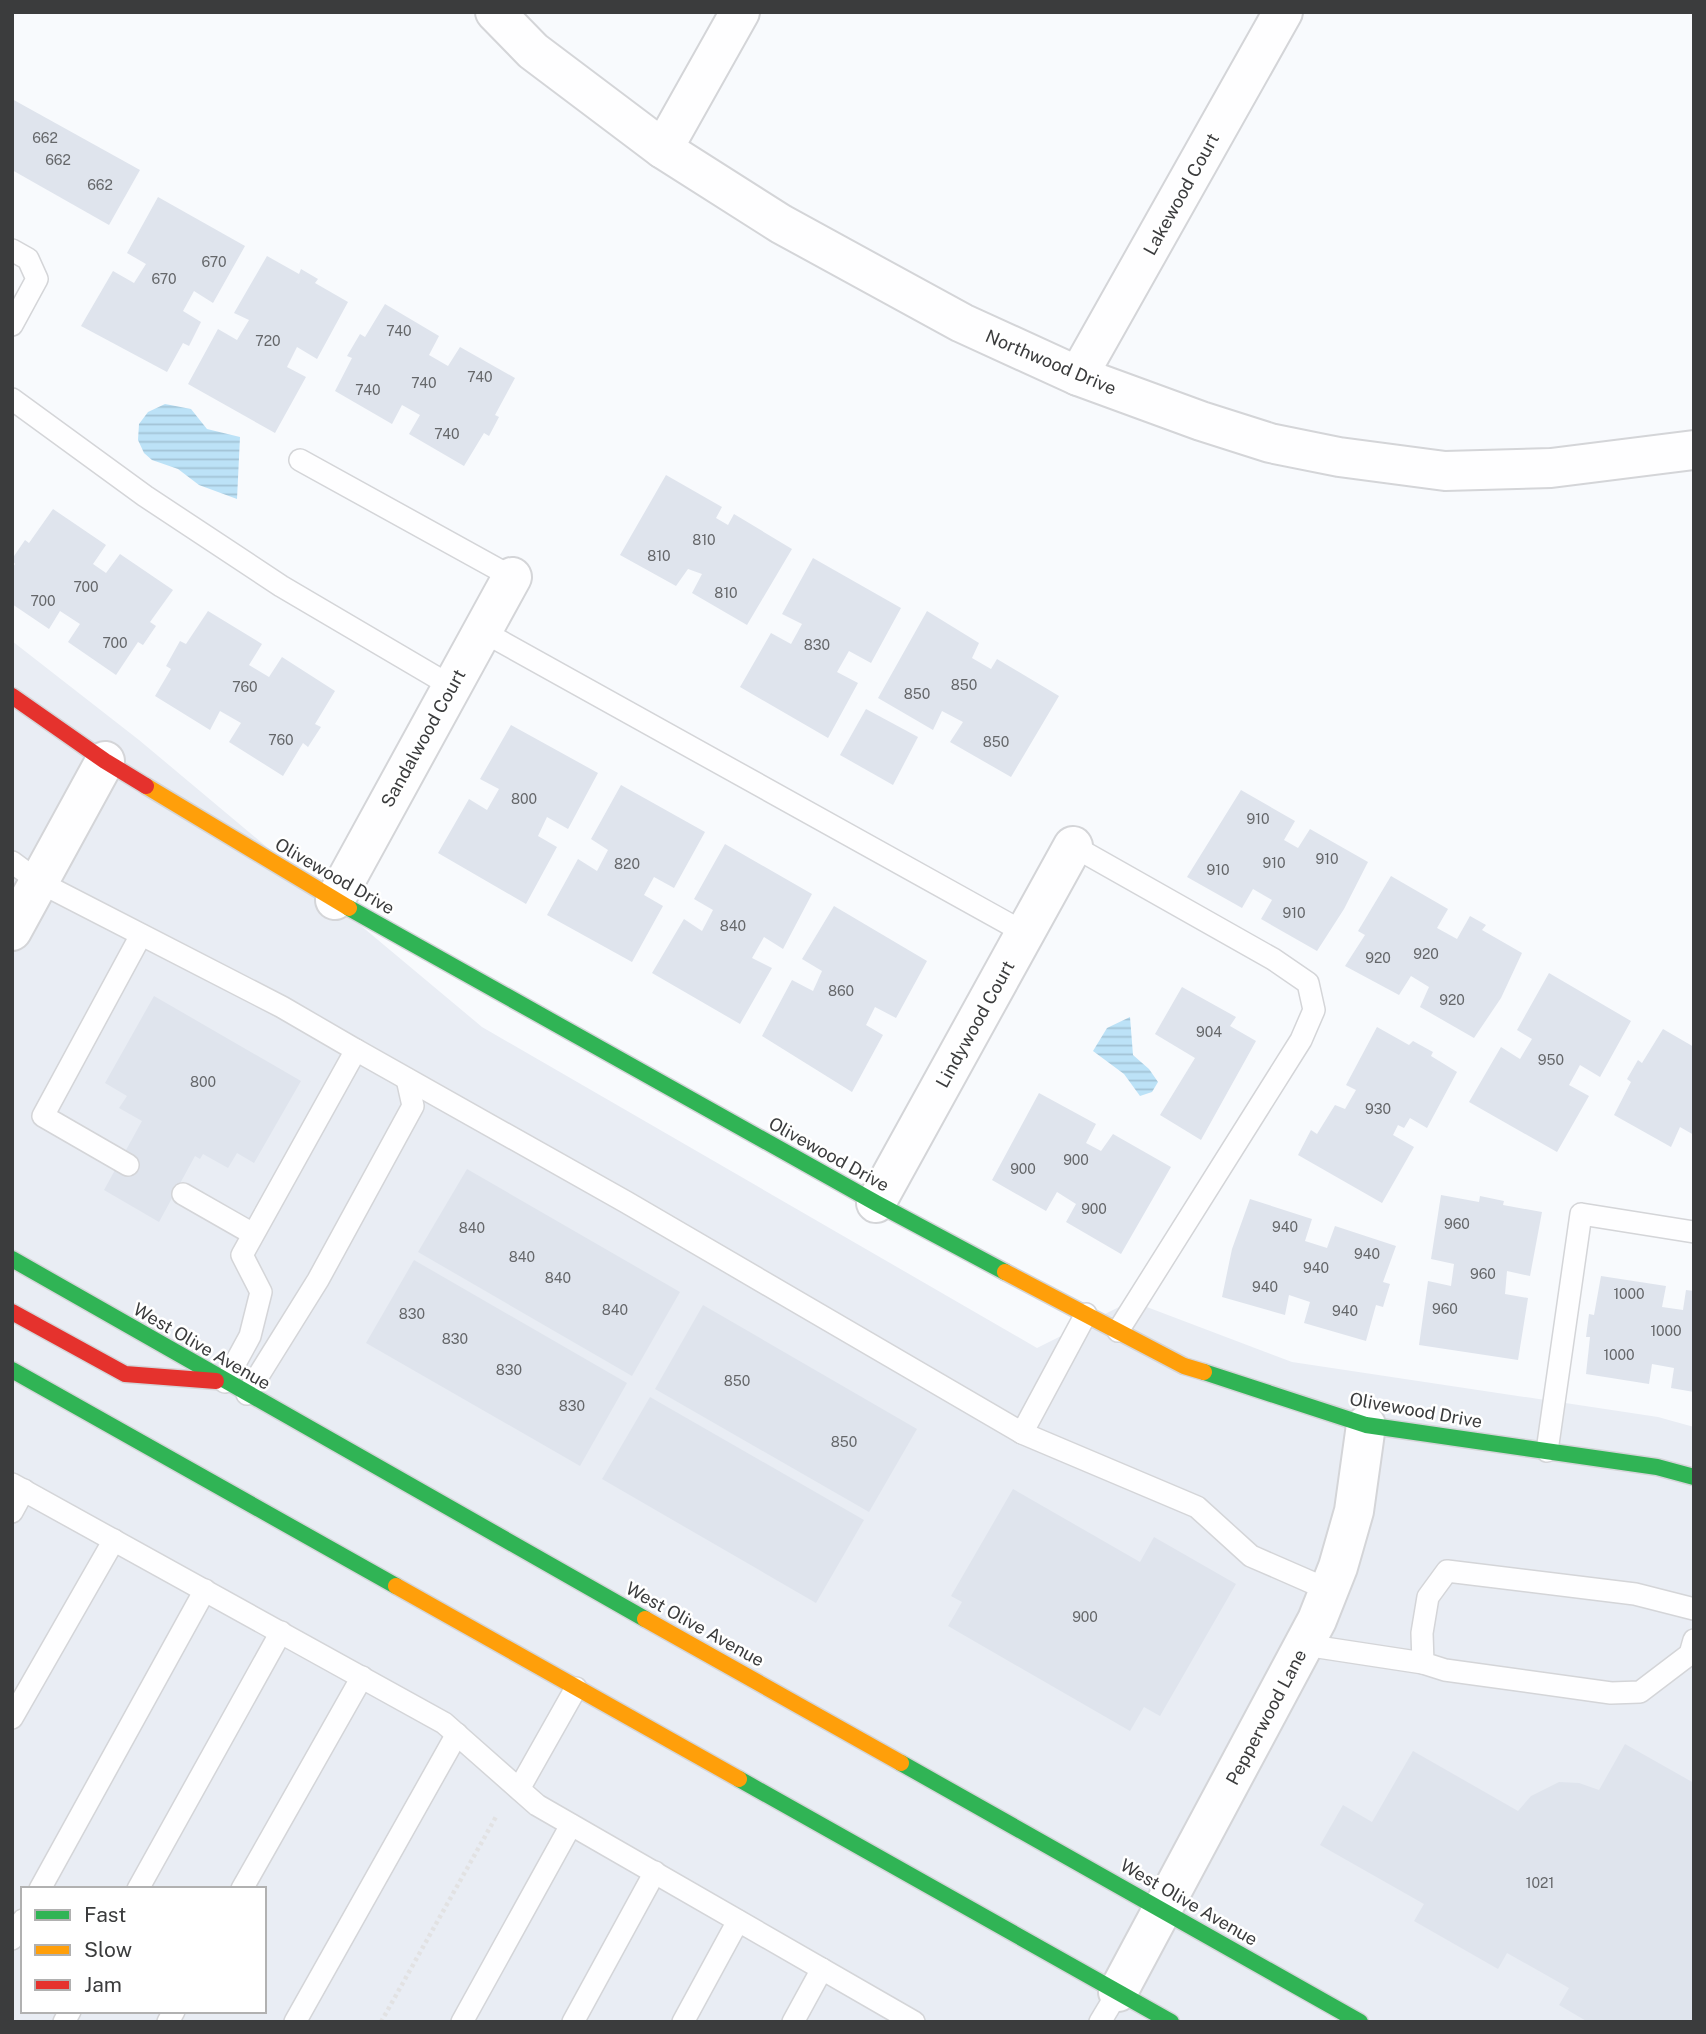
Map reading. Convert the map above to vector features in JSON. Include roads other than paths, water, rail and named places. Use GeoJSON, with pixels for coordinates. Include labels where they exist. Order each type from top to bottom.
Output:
{"type":"FeatureCollection","features":[{"type":"Feature","properties":{"kind":"main road","name":"Olivewood Drive"},"geometry":{"type":"LineString","coordinates":[[12,696],[105,761],[335,900],[876,1203],[1184,1366],[1366,1424],[1657,1468],[1694,1477]]}},
{"type":"Feature","properties":{"kind":"main road","name":"West Olive Avenue"},"geometry":{"type":"LineString","coordinates":[[12,1259],[225,1382],[1360,2022]]}},
{"type":"Feature","properties":{"kind":"main road"},"geometry":{"type":"LineString","coordinates":[[12,1312],[125,1374],[225,1382]]}},
{"type":"Feature","properties":{"kind":"main road"},"geometry":{"type":"LineString","coordinates":[[12,1370],[576,1688],[1109,2007],[1171,2022]]}},
{"type":"Feature","properties":{"kind":"street","name":"Northwood Drive"},"geometry":{"type":"LineString","coordinates":[[495,12],[533,51],[663,149],[793,230],[962,323],[1078,376],[1270,443],[1339,457],[1445,471],[1551,468],[1694,450]]}},
{"type":"Feature","properties":{"kind":"street"},"geometry":{"type":"LineString","coordinates":[[663,149],[740,12]]}},
{"type":"Feature","properties":{"kind":"street","name":"Lakewood Court"},"geometry":{"type":"LineString","coordinates":[[1078,376],[1283,12]]}},
{"type":"Feature","properties":{"kind":"street","name":"Sandalwood Court"},"geometry":{"type":"LineString","coordinates":[[335,900],[512,577]]}},
{"type":"Feature","properties":{"kind":"street"},"geometry":{"type":"LineString","coordinates":[[12,931],[26,872],[105,761]]}},
{"type":"Feature","properties":{"kind":"street","name":"Lindywood Court"},"geometry":{"type":"LineString","coordinates":[[876,1203],[1073,846]]}},
{"type":"Feature","properties":{"kind":"street","name":"Pepperwood Lane"},"geometry":{"type":"LineString","coordinates":[[1109,2007],[1304,1645],[1329,1590],[1354,1511],[1366,1424]]}},
{"type":"Feature","properties":{"kind":"lane"},"geometry":{"type":"LineString","coordinates":[[12,250],[28,259],[37,279],[12,325]]}},
{"type":"Feature","properties":{"kind":"lane"},"geometry":{"type":"LineString","coordinates":[[12,399],[145,496],[281,586],[452,686]]}},
{"type":"Feature","properties":{"kind":"lane"},"geometry":{"type":"LineString","coordinates":[[300,460],[512,577]]}},
{"type":"Feature","properties":{"kind":"lane"},"geometry":{"type":"LineString","coordinates":[[482,631],[1025,933]]}},
{"type":"Feature","properties":{"kind":"lane"},"geometry":{"type":"LineString","coordinates":[[1073,846],[1273,959],[1308,983],[1314,1010],[1301,1040],[1118,1331]]}},
{"type":"Feature","properties":{"kind":"lane"},"geometry":{"type":"LineString","coordinates":[[26,872],[282,1007],[626,1202],[1022,1433],[1197,1507],[1251,1556],[1329,1590]]}},
{"type":"Feature","properties":{"kind":"lane"},"geometry":{"type":"LineString","coordinates":[[128,1164],[43,1116],[141,935]]}},
{"type":"Feature","properties":{"kind":"lane"},"geometry":{"type":"LineString","coordinates":[[225,1382],[250,1336],[261,1292],[242,1255],[356,1050]]}},
{"type":"Feature","properties":{"kind":"lane"},"geometry":{"type":"LineString","coordinates":[[247,1394],[318,1280],[414,1106],[407,1079]]}},
{"type":"Feature","properties":{"kind":"lane"},"geometry":{"type":"LineString","coordinates":[[183,1194],[253,1234]]}},
{"type":"Feature","properties":{"kind":"lane"},"geometry":{"type":"LineString","coordinates":[[1547,1451],[1581,1214],[1694,1232]]}},
{"type":"Feature","properties":{"kind":"lane"},"geometry":{"type":"LineString","coordinates":[[1022,1433],[1086,1314]]}},
{"type":"Feature","properties":{"kind":"lane"},"geometry":{"type":"LineString","coordinates":[[12,1512],[18,1487],[444,1723],[537,1805],[904,2019]]}},
{"type":"Feature","properties":{"kind":"lane"},"geometry":{"type":"LineString","coordinates":[[12,1718],[114,1540]]}},
{"type":"Feature","properties":{"kind":"lane"},"geometry":{"type":"LineString","coordinates":[[1423,1663],[1422,1633],[1428,1597],[1447,1571],[1635,1594],[1694,1609]]}},
{"type":"Feature","properties":{"kind":"lane"},"geometry":{"type":"LineString","coordinates":[[41,1887],[205,1590]]}},
{"type":"Feature","properties":{"kind":"lane"},"geometry":{"type":"LineString","coordinates":[[139,1887],[281,1632]]}},
{"type":"Feature","properties":{"kind":"lane"},"geometry":{"type":"LineString","coordinates":[[1304,1645],[1423,1663],[1445,1670],[1611,1693],[1640,1692],[1690,1654],[1694,1640]]}},
{"type":"Feature","properties":{"kind":"lane"},"geometry":{"type":"LineString","coordinates":[[244,1887],[362,1677]]}},
{"type":"Feature","properties":{"kind":"lane"},"geometry":{"type":"LineString","coordinates":[[519,1789],[576,1688]]}},
{"type":"Feature","properties":{"kind":"lane"},"geometry":{"type":"LineString","coordinates":[[295,2022],[457,1734]]}},
{"type":"Feature","properties":{"kind":"lane"},"geometry":{"type":"LineString","coordinates":[[461,2022],[572,1825]]}},
{"type":"Feature","properties":{"kind":"lane"},"geometry":{"type":"LineString","coordinates":[[573,2022],[654,1872]]}},
{"type":"Feature","properties":{"kind":"lane"},"geometry":{"type":"LineString","coordinates":[[683,2022],[738,1921]]}},
{"type":"Feature","properties":{"kind":"lane"},"geometry":{"type":"LineString","coordinates":[[12,1940],[21,1924]]}},
{"type":"Feature","properties":{"kind":"lane"},"geometry":{"type":"LineString","coordinates":[[793,2022],[822,1969]]}},
{"type":"Feature","properties":{"kind":"water"},"geometry":{"type":"Polygon","coordinates":[[[165,404],[191,409],[207,429],[240,437],[237,499],[199,485],[178,469],[152,460],[144,453],[138,440],[139,424],[148,412],[165,404]]]}},
{"type":"Feature","properties":{"kind":"water"},"geometry":{"type":"Polygon","coordinates":[[[1130,1017],[1133,1055],[1149,1069],[1158,1082],[1152,1092],[1140,1096],[1124,1074],[1093,1051],[1107,1028],[1130,1017]]]}}]}
